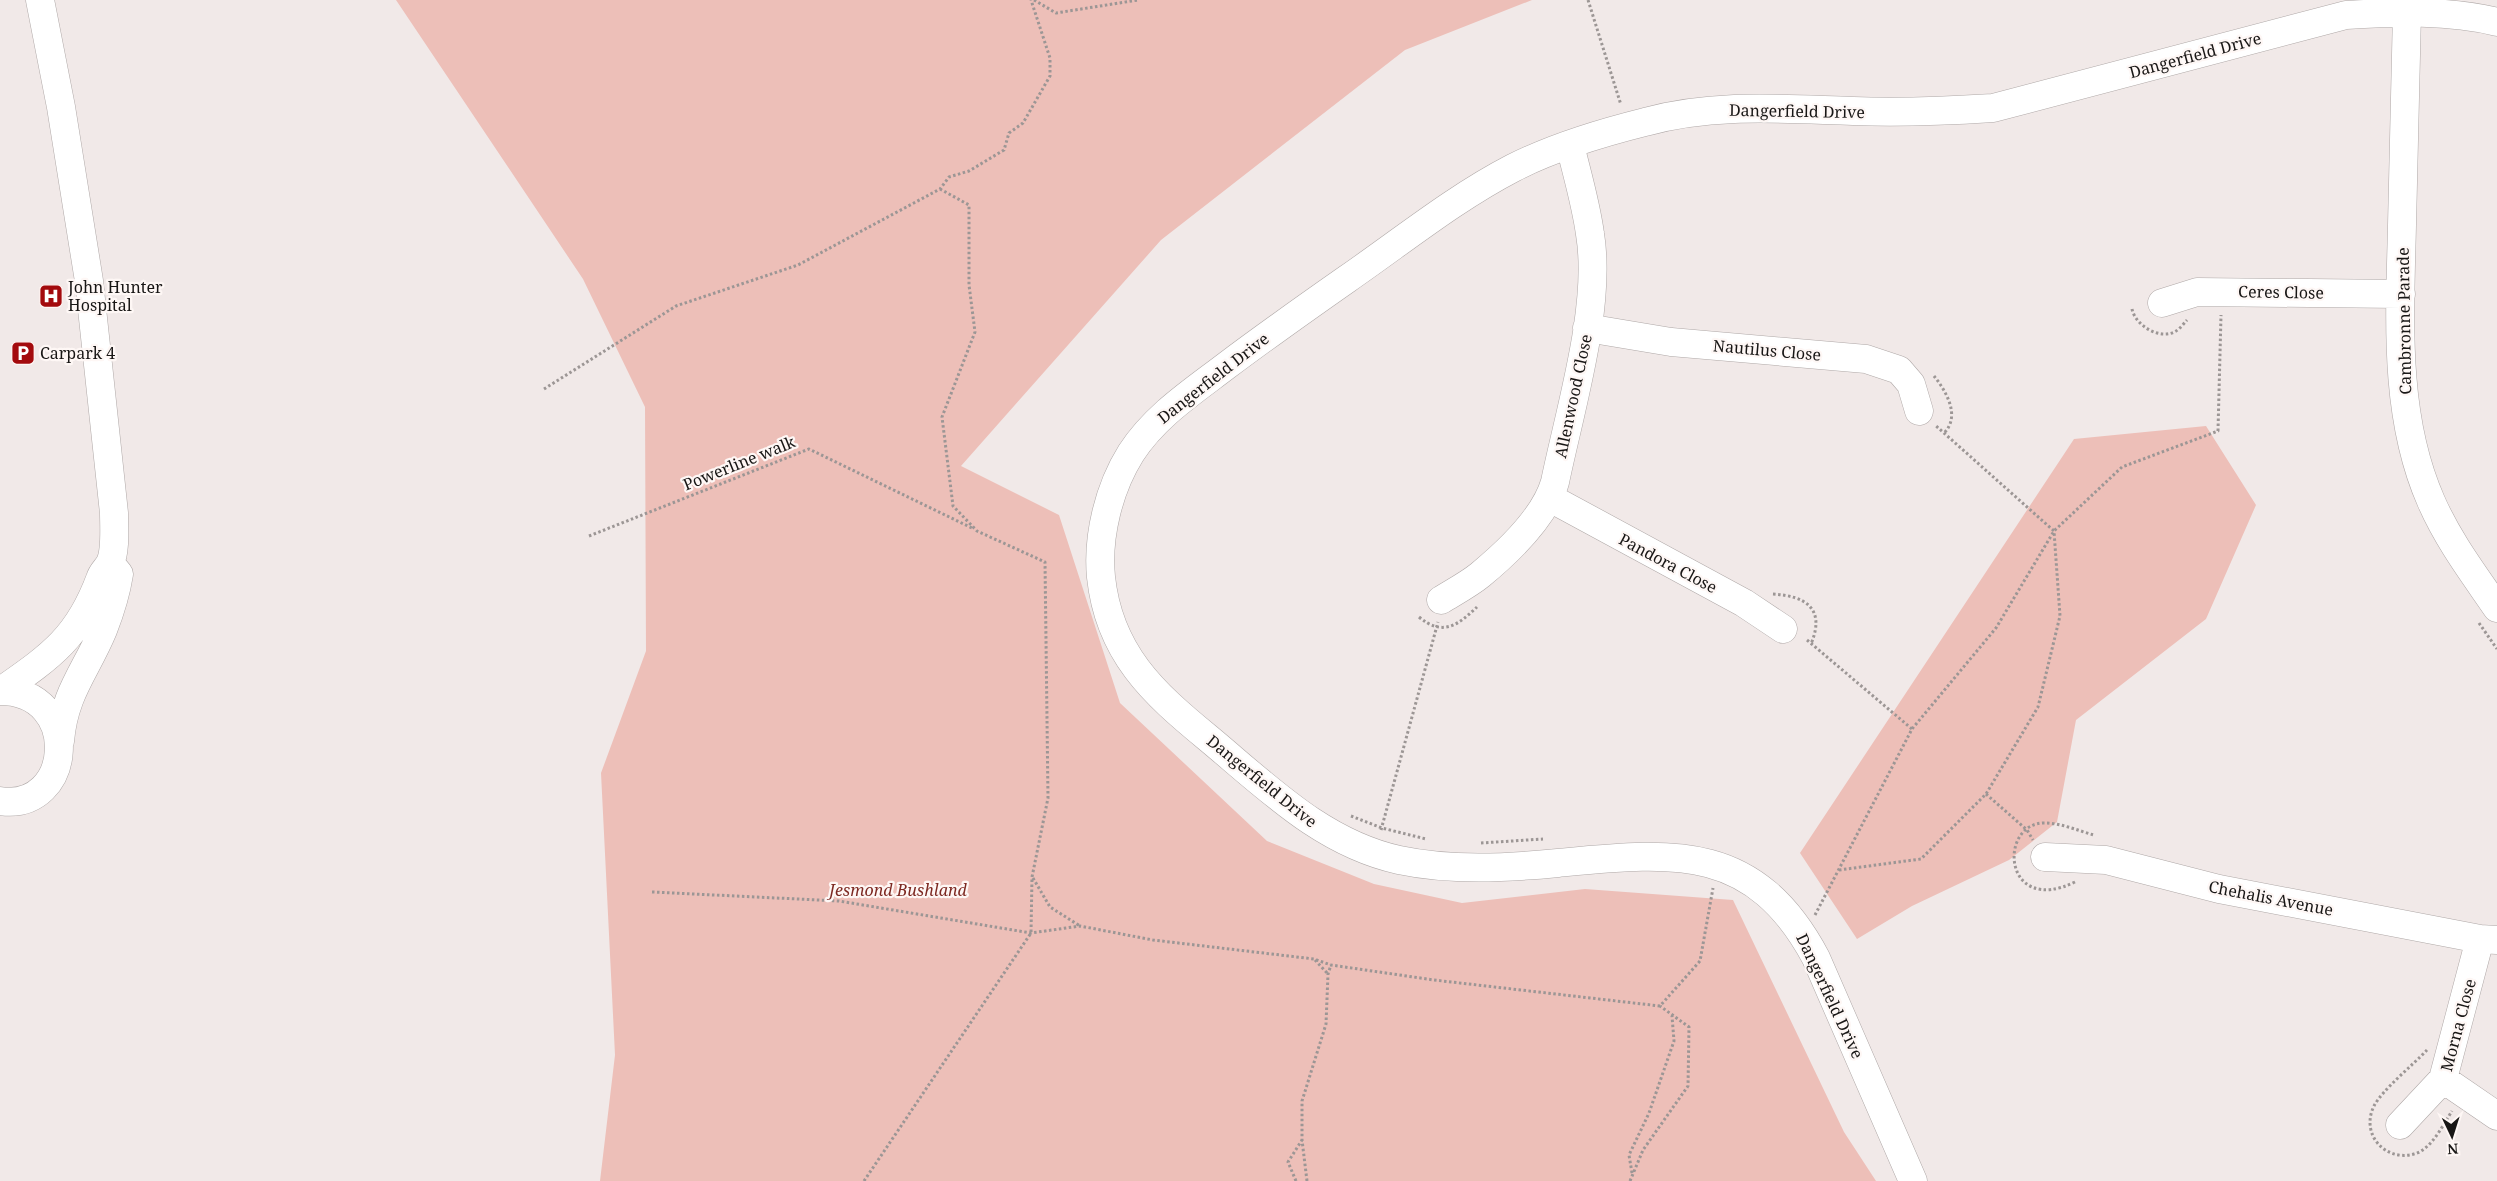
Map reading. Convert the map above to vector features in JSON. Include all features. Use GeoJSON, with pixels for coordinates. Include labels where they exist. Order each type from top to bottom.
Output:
{"type":"FeatureCollection","features":[{"type":"Feature","properties":{"kind":"street"},"geometry":{"type":"LineString","coordinates":[[1,691],[56,651],[82,619],[103,571],[110,563],[114,513],[89,281],[61,107],[40,0]]}},
{"type":"Feature","properties":{"kind":"street","name":"Dangerfield Drive"},"geometry":{"type":"LineString","coordinates":[[1913,1181],[1816,958],[1809,921],[1768,896],[1747,880],[1717,866],[1673,856],[1639,855],[1549,864],[1460,868],[1400,860],[1377,840],[1337,838],[1306,819],[1168,705],[1149,687],[1132,665],[1116,638],[1106,604],[1101,560],[1107,512],[1114,488],[1132,451],[1160,418],[1178,402],[1282,324],[1464,197],[1516,166],[1570,145],[1645,122],[1699,111],[1762,107],[1932,112],[1993,108],[2346,14],[2407,12],[2484,19],[2497,22]]}},
{"type":"Feature","properties":{"kind":"street","name":"Cambronne Parade"},"geometry":{"type":"LineString","coordinates":[[2407,12],[2401,294],[2402,388],[2416,455],[2431,501],[2454,545],[2497,608]]}},
{"type":"Feature","properties":{"kind":"street","name":"Allenwood Close"},"geometry":{"type":"LineString","coordinates":[[1441,600],[1480,575],[1519,538],[1550,498],[1587,328],[1592,283],[1591,235],[1570,145]]}},
{"type":"Feature","properties":{"kind":"street","name":"Ceres Close"},"geometry":{"type":"LineString","coordinates":[[2162,303],[2197,292],[2401,294]]}},
{"type":"Feature","properties":{"kind":"street","name":"Nautilus Close"},"geometry":{"type":"LineString","coordinates":[[1587,328],[1671,342],[1866,359],[1899,370],[1911,384],[1919,411]]}},
{"type":"Feature","properties":{"kind":"street","name":"Pandora Close"},"geometry":{"type":"LineString","coordinates":[[1550,498],[1744,604],[1795,635]]}},
{"type":"Feature","properties":{"kind":"street"},"geometry":{"type":"LineString","coordinates":[[0,801],[21,800],[38,792],[51,778],[59,760],[62,721],[66,703],[103,632],[115,596],[119,574],[110,563]]}},
{"type":"Feature","properties":{"kind":"street"},"geometry":{"type":"LineString","coordinates":[[1,691],[18,693],[34,700],[47,711],[56,725],[60,741]]}},
{"type":"Feature","properties":{"kind":"street","name":"Chehalis Avenue"},"geometry":{"type":"LineString","coordinates":[[2045,857],[2106,860],[2219,889],[2489,940]]}},
{"type":"Feature","properties":{"kind":"street","name":"Morna Close"},"geometry":{"type":"LineString","coordinates":[[2400,1125],[2443,1078],[2489,940]]}},
{"type":"Feature","properties":{"kind":"street"},"geometry":{"type":"LineString","coordinates":[[2443,1078],[2497,1116]]}},
{"type":"Feature","properties":{"kind":"path"},"geometry":{"type":"LineString","coordinates":[[1033,0],[1056,13],[1138,0]]}},
{"type":"Feature","properties":{"kind":"path"},"geometry":{"type":"LineString","coordinates":[[544,389],[676,306],[798,265],[940,189],[949,178],[969,171],[1004,150],[1009,134],[1023,123],[1050,76],[1050,58],[1033,0]]}},
{"type":"Feature","properties":{"kind":"path"},"geometry":{"type":"LineString","coordinates":[[1588,0],[1621,107]]}},
{"type":"Feature","properties":{"kind":"path"},"geometry":{"type":"LineString","coordinates":[[1614,110],[1630,105]]}},
{"type":"Feature","properties":{"kind":"path"},"geometry":{"type":"LineString","coordinates":[[940,189],[969,205],[969,285],[975,332],[942,417],[953,506],[977,530]]}},
{"type":"Feature","properties":{"kind":"path"},"geometry":{"type":"LineString","coordinates":[[1809,921],[1839,870],[1912,729],[1996,628],[2054,531],[2122,467],[2218,431],[2222,292]]}},
{"type":"Feature","properties":{"kind":"path"},"geometry":{"type":"LineString","coordinates":[[1929,370],[1948,398],[1952,412],[1951,422],[1944,433]]}},
{"type":"Feature","properties":{"kind":"path"},"geometry":{"type":"LineString","coordinates":[[1839,870],[1921,859],[1986,794],[2038,707],[2060,616],[2054,531],[1919,411]]}},
{"type":"Feature","properties":{"kind":"path","name":"Powerline walk"},"geometry":{"type":"LineString","coordinates":[[589,536],[809,449],[1045,562],[1048,798],[1032,877]]}},
{"type":"Feature","properties":{"kind":"path"},"geometry":{"type":"LineString","coordinates":[[1377,840],[1436,629]]}},
{"type":"Feature","properties":{"kind":"path"},"geometry":{"type":"LineString","coordinates":[[1795,635],[1912,729]]}},
{"type":"Feature","properties":{"kind":"path"},"geometry":{"type":"LineString","coordinates":[[1986,794],[2027,830],[2045,857]]}},
{"type":"Feature","properties":{"kind":"path"},"geometry":{"type":"LineString","coordinates":[[1343,811],[1377,840],[1432,841]]}},
{"type":"Feature","properties":{"kind":"path"},"geometry":{"type":"LineString","coordinates":[[1475,843],[1551,839]]}},
{"type":"Feature","properties":{"kind":"path"},"geometry":{"type":"LineString","coordinates":[[1660,1006],[1700,961],[1717,866]]}},
{"type":"Feature","properties":{"kind":"path"},"geometry":{"type":"LineString","coordinates":[[1032,877],[1050,907],[1080,926]]}},
{"type":"Feature","properties":{"kind":"path"},"geometry":{"type":"LineString","coordinates":[[864,1181],[1030,933],[1032,877]]}},
{"type":"Feature","properties":{"kind":"path"},"geometry":{"type":"LineString","coordinates":[[652,892],[839,902],[1030,933],[1080,926],[1153,940],[1314,959],[1332,965],[1660,1006],[1689,1027],[1688,1086],[1643,1150],[1630,1181]]}},
{"type":"Feature","properties":{"kind":"path"},"geometry":{"type":"LineString","coordinates":[[1314,959],[1328,974]]}},
{"type":"Feature","properties":{"kind":"path"},"geometry":{"type":"LineString","coordinates":[[1308,1181],[1302,1140],[1302,1101],[1326,1024],[1328,974],[1332,965]]}},
{"type":"Feature","properties":{"kind":"path"},"geometry":{"type":"LineString","coordinates":[[1632,1175],[1629,1156],[1649,1113],[1674,1041],[1672,1015]]}},
{"type":"Feature","properties":{"kind":"path"},"geometry":{"type":"LineString","coordinates":[[1296,1181],[1288,1162],[1302,1140]]}},
{"type":"Feature","properties":{"kind":"green space","name":"Jesmond Bushland"},"geometry":{"type":"Polygon","coordinates":[[[396,0],[1532,0],[1405,50],[1161,240],[961,466],[1059,515],[1120,703],[1267,841],[1374,884],[1462,903],[1585,889],[1733,900],[1844,1132],[1876,1181],[600,1181],[615,1055],[601,773],[646,651],[645,407],[583,279],[396,0]]]}},
{"type":"Feature","properties":{"kind":"green space"},"geometry":{"type":"Polygon","coordinates":[[[2206,426],[2256,505],[2206,619],[2076,720],[2057,822],[2009,860],[1912,906],[1857,939],[1800,853],[2074,439],[2206,426]]]}},
{"type":"Feature","properties":{"kind":"place","name":"John Hunter Hospital"},"geometry":{"type":"Point","coordinates":[51,296]}},
{"type":"Feature","properties":{"kind":"place","name":"Carpark 4"},"geometry":{"type":"Point","coordinates":[23,353]}}]}
